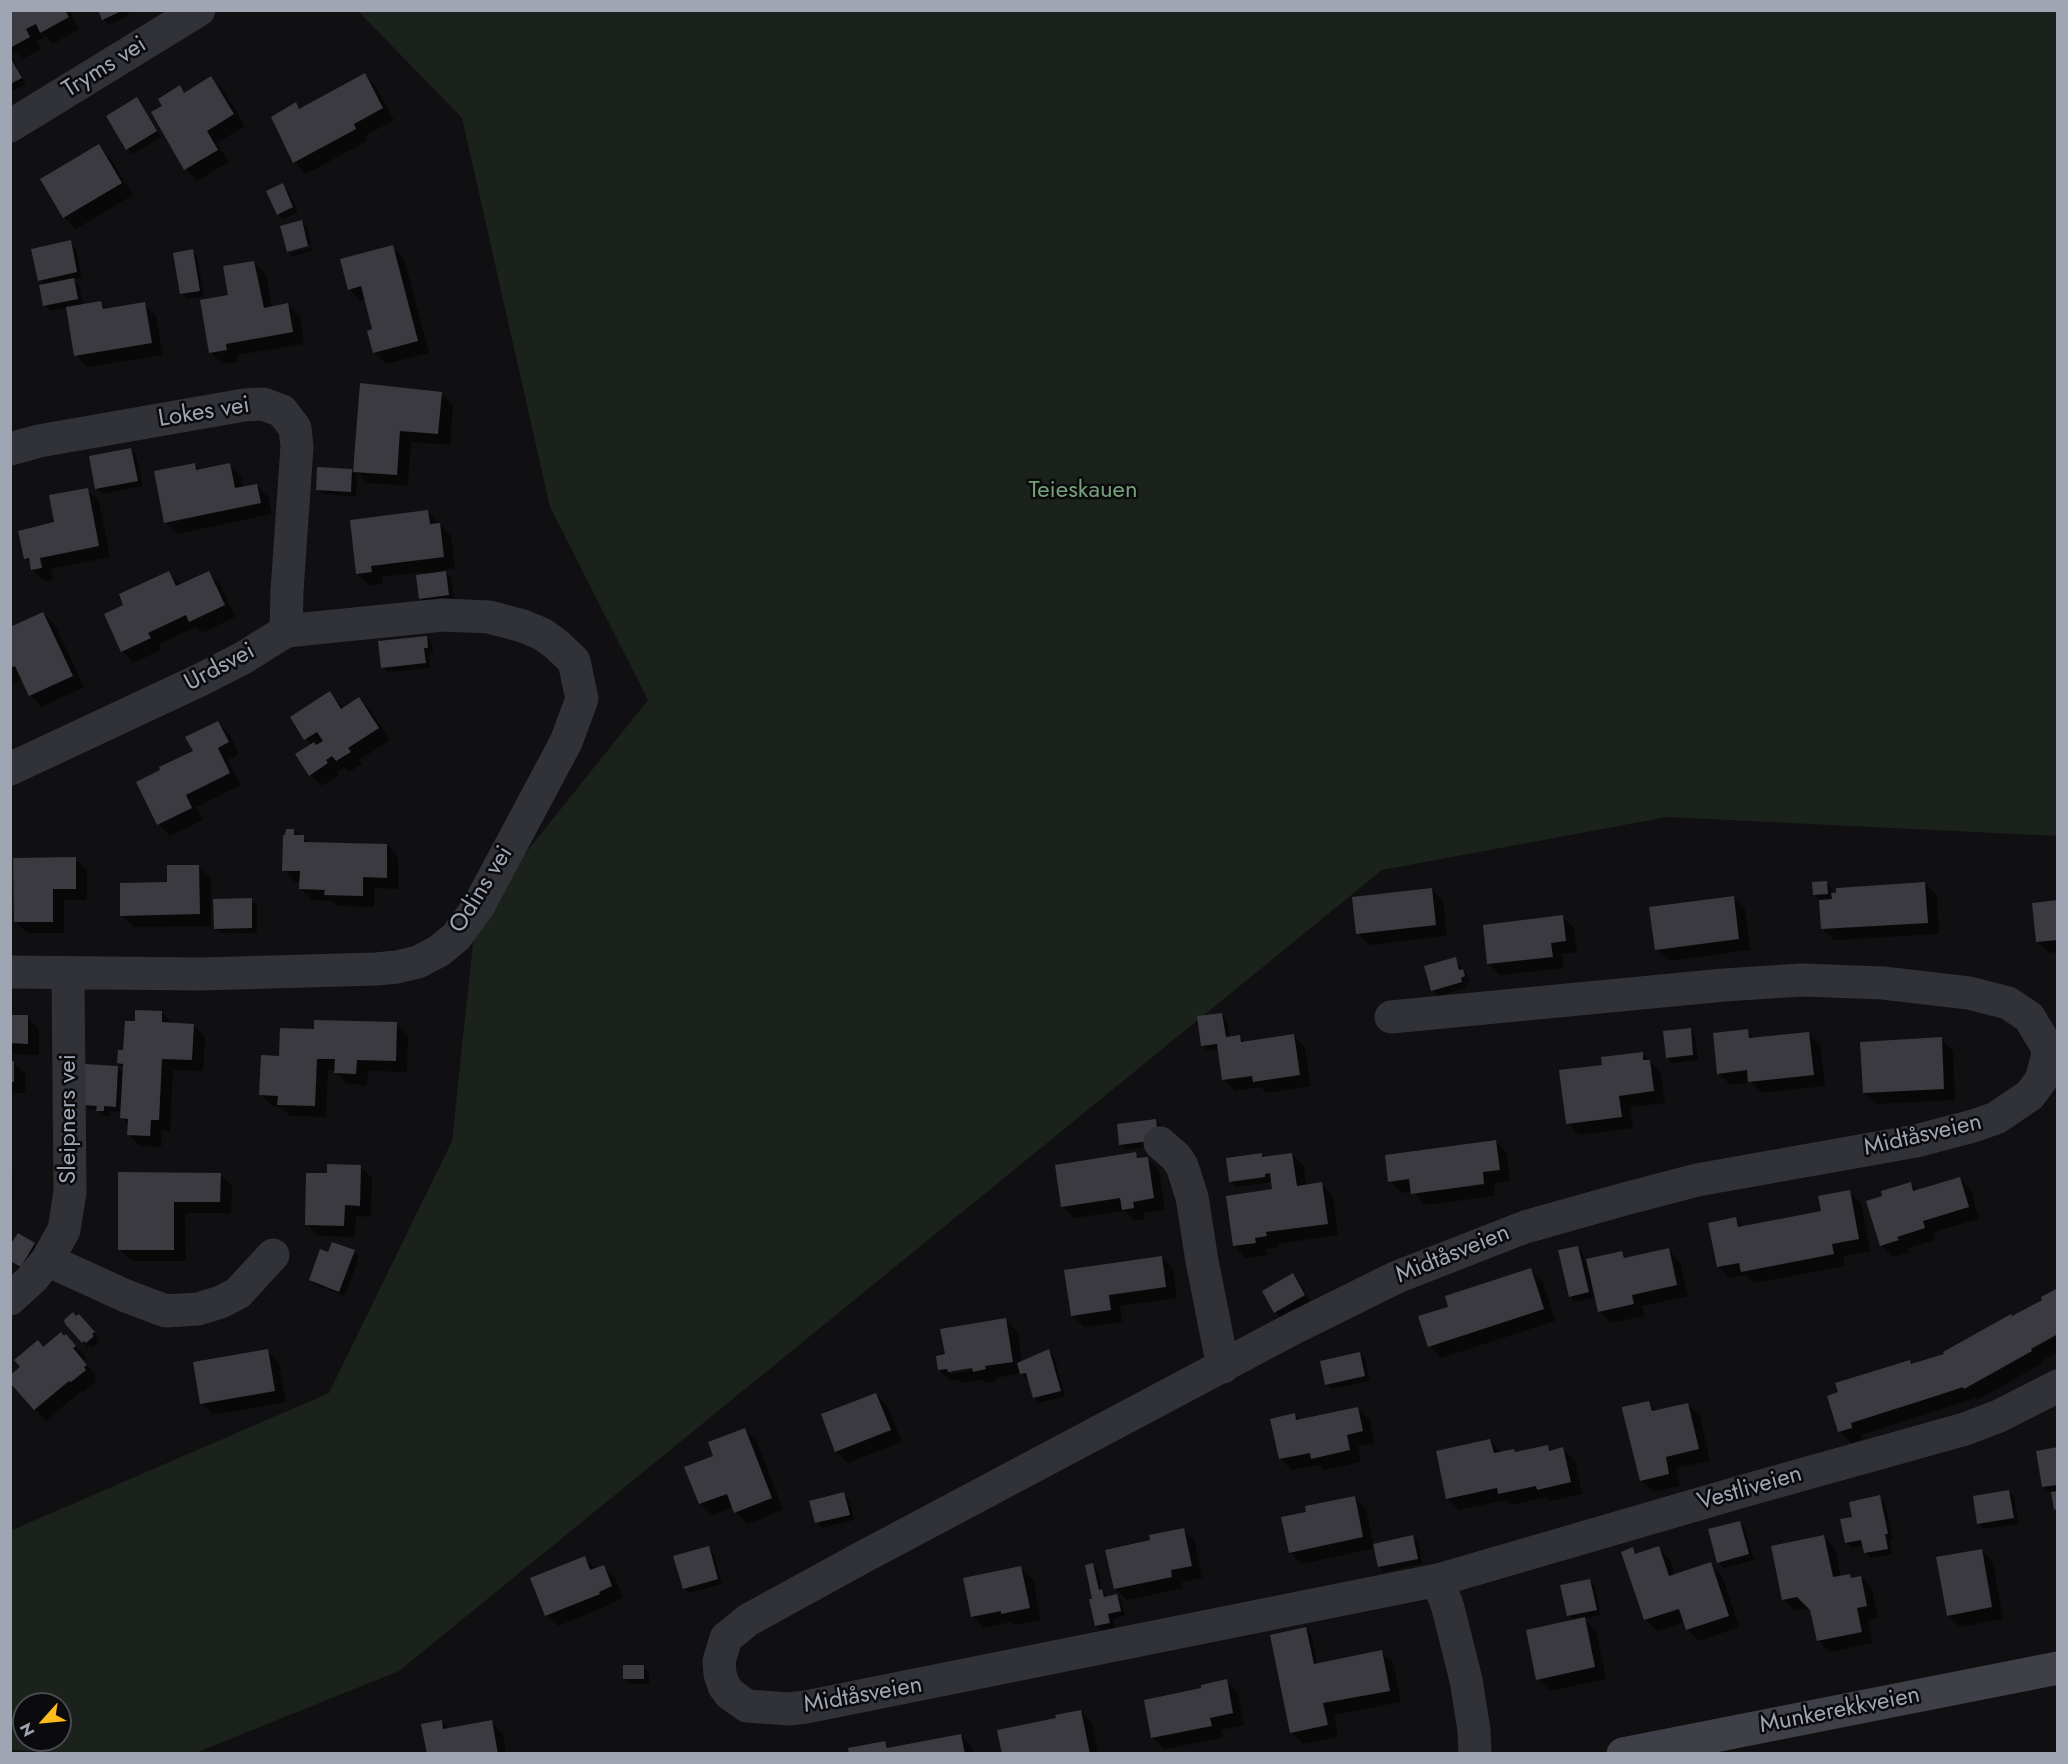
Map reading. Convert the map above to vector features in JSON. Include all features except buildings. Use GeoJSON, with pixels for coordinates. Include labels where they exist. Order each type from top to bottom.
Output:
{"type":"FeatureCollection","features":[{"type":"Feature","properties":{"kind":"main road","name":"Munkerekkveien"},"geometry":{"type":"LineString","coordinates":[[1623,1754],[2058,1668]]}},
{"type":"Feature","properties":{"kind":"street","name":"Tryms vei"},"geometry":{"type":"LineString","coordinates":[[10,126],[199,10]]}},
{"type":"Feature","properties":{"kind":"street","name":"Lokes vei"},"geometry":{"type":"LineString","coordinates":[[10,449],[39,441],[244,405],[263,404],[282,411],[295,428],[297,446],[286,631]]}},
{"type":"Feature","properties":{"kind":"street","name":"Urdsvei"},"geometry":{"type":"LineString","coordinates":[[10,769],[200,680],[243,658],[286,631],[443,615]]}},
{"type":"Feature","properties":{"kind":"street","name":"Odins vei"},"geometry":{"type":"LineString","coordinates":[[10,972],[201,974],[397,967],[418,962],[439,951],[456,937],[478,907],[566,742],[582,699],[574,661],[542,634],[489,617],[443,615]]}},
{"type":"Feature","properties":{"kind":"street","name":"Sleipners vei"},"geometry":{"type":"LineString","coordinates":[[10,1299],[33,1278],[47,1260],[64,1230],[70,1192],[68,974]]}},
{"type":"Feature","properties":{"kind":"street","name":"Midtåsveien"},"geometry":{"type":"LineString","coordinates":[[1391,1017],[1724,985],[1802,980],[1883,983],[1969,993],[2008,1004],[2029,1017],[2046,1045],[2048,1055],[2041,1080],[2030,1095],[1996,1118],[1916,1141],[1697,1180],[1525,1227],[1397,1277],[1294,1328],[748,1620],[726,1638],[719,1661],[724,1686],[730,1694],[747,1706],[789,1709],[829,1704],[1438,1580]]}},
{"type":"Feature","properties":{"kind":"street"},"geometry":{"type":"LineString","coordinates":[[1160,1143],[1176,1157],[1182,1166],[1192,1197],[1223,1367]]}},
{"type":"Feature","properties":{"kind":"street"},"geometry":{"type":"LineString","coordinates":[[47,1260],[126,1296],[166,1311],[198,1309],[221,1302],[238,1293],[273,1255]]}},
{"type":"Feature","properties":{"kind":"street","name":"Vestliveien"},"geometry":{"type":"LineString","coordinates":[[1438,1580],[1759,1486],[1965,1429],[1999,1416],[2058,1386]]}},
{"type":"Feature","properties":{"kind":"street"},"geometry":{"type":"LineString","coordinates":[[1438,1580],[1448,1608],[1466,1680],[1474,1730],[1475,1754]]}},
{"type":"Feature","properties":{"kind":"green space","name":"Teieskauen"},"geometry":{"type":"Polygon","coordinates":[[[358,11],[2057,11],[2057,836],[1667,817],[1382,870],[399,1671],[195,1753],[42,1752],[72,1752],[72,1692],[12,1692],[11,1750],[10,1531],[329,1393],[452,1141],[476,915],[648,700],[550,507],[462,118],[358,11]]]}}]}
